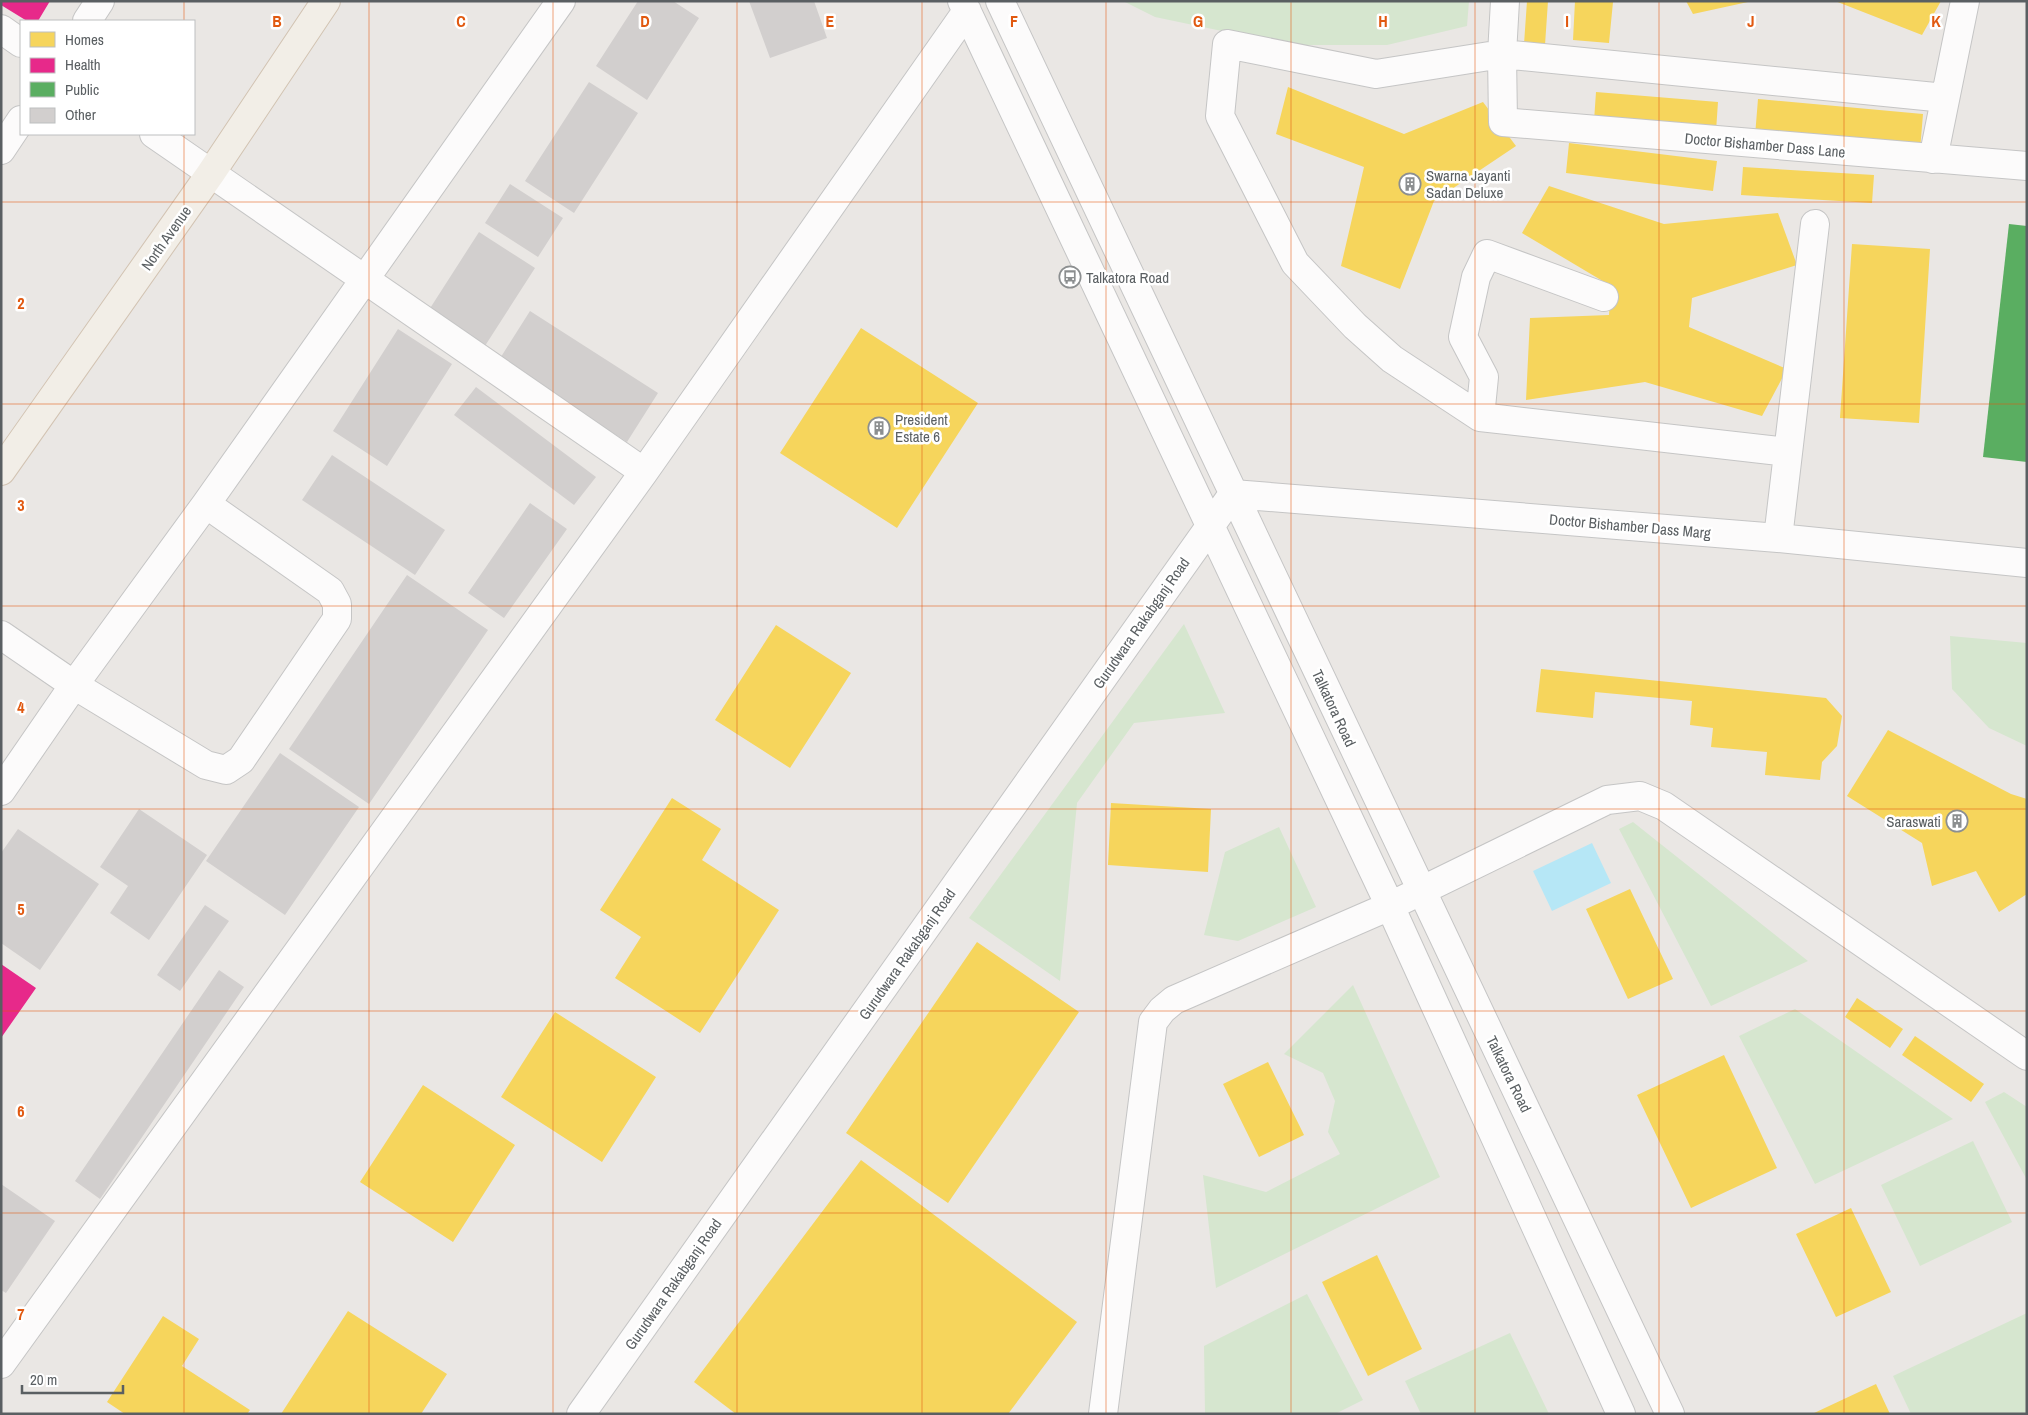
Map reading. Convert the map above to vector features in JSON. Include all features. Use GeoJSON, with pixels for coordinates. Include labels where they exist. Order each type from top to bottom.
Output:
{"type":"FeatureCollection","features":[{"type":"Feature","properties":{"kind":"main road","name":"North Avenue"},"geometry":{"type":"LineString","coordinates":[[1,471],[211,173],[326,1]]}},
{"type":"Feature","properties":{"kind":"street"},"geometry":{"type":"LineString","coordinates":[[88,20],[100,1]]}},
{"type":"Feature","properties":{"kind":"street"},"geometry":{"type":"LineString","coordinates":[[1,791],[74,685],[206,504],[561,1]]}},
{"type":"Feature","properties":{"kind":"street","name":"Talkatora Road"},"geometry":{"type":"LineString","coordinates":[[1000,1],[1670,1414]]}},
{"type":"Feature","properties":{"kind":"street"},"geometry":{"type":"LineString","coordinates":[[1502,54],[1505,1]]}},
{"type":"Feature","properties":{"kind":"street"},"geometry":{"type":"LineString","coordinates":[[1933,159],[1965,1]]}},
{"type":"Feature","properties":{"kind":"street"},"geometry":{"type":"LineString","coordinates":[[1,1364],[644,472],[964,6]]}},
{"type":"Feature","properties":{"kind":"street"},"geometry":{"type":"LineString","coordinates":[[964,6],[1390,906],[1621,1414]]}},
{"type":"Feature","properties":{"kind":"street"},"geometry":{"type":"LineString","coordinates":[[1,29],[20,41]]}},
{"type":"Feature","properties":{"kind":"street"},"geometry":{"type":"LineString","coordinates":[[1788,452],[1480,417],[1392,359],[1355,326],[1295,263],[1220,116],[1227,44],[1376,74],[1502,54],[1945,98]]}},
{"type":"Feature","properties":{"kind":"street","name":"Doctor Bishamber Dass Lane"},"geometry":{"type":"LineString","coordinates":[[1502,54],[1503,122],[2027,166]]}},
{"type":"Feature","properties":{"kind":"street"},"geometry":{"type":"LineString","coordinates":[[1,150],[20,122]]}},
{"type":"Feature","properties":{"kind":"street"},"geometry":{"type":"LineString","coordinates":[[155,135],[644,472]]}},
{"type":"Feature","properties":{"kind":"street"},"geometry":{"type":"LineString","coordinates":[[1778,538],[1815,224]]}},
{"type":"Feature","properties":{"kind":"street"},"geometry":{"type":"LineString","coordinates":[[1480,417],[1484,377],[1463,338],[1476,278],[1487,254],[1604,297]]}},
{"type":"Feature","properties":{"kind":"street","name":"Gurudwara Rakabganj Road"},"geometry":{"type":"LineString","coordinates":[[581,1414],[1233,494]]}},
{"type":"Feature","properties":{"kind":"street","name":"Doctor Bishamber Dass Marg"},"geometry":{"type":"LineString","coordinates":[[1233,494],[1778,538],[2027,563]]}},
{"type":"Feature","properties":{"kind":"street"},"geometry":{"type":"LineString","coordinates":[[1,635],[74,685],[206,765],[226,770],[241,760],[337,619],[337,604],[330,592],[206,504]]}},
{"type":"Feature","properties":{"kind":"street"},"geometry":{"type":"LineString","coordinates":[[1103,1414],[1153,1022],[1162,1010],[1174,1000],[1390,906],[1607,800],[1640,796],[1664,806],[2027,1056]]}},
{"type":"Feature","properties":{"kind":"green space"},"geometry":{"type":"Polygon","coordinates":[[[1123,1],[1469,1],[1467,26],[1387,45],[1289,45],[1155,17],[1123,1]]]}},
{"type":"Feature","properties":{"kind":"green space"},"geometry":{"type":"Polygon","coordinates":[[[1184,624],[1225,713],[1134,723],[1077,803],[1060,981],[969,918],[1184,624]]]}},
{"type":"Feature","properties":{"kind":"green space"},"geometry":{"type":"Polygon","coordinates":[[[1950,636],[2027,643],[2027,746],[1989,728],[1952,689],[1950,636]]]}},
{"type":"Feature","properties":{"kind":"green space"},"geometry":{"type":"Polygon","coordinates":[[[1633,822],[1808,961],[1711,1006],[1619,829],[1633,822]]]}},
{"type":"Feature","properties":{"kind":"green space"},"geometry":{"type":"Polygon","coordinates":[[[1279,827],[1316,907],[1238,941],[1204,935],[1225,852],[1279,827]]]}},
{"type":"Feature","properties":{"kind":"green space"},"geometry":{"type":"Polygon","coordinates":[[[1353,985],[1440,1177],[1216,1288],[1203,1175],[1266,1192],[1340,1154],[1328,1132],[1335,1101],[1323,1073],[1284,1054],[1353,985]]]}},
{"type":"Feature","properties":{"kind":"green space"},"geometry":{"type":"Polygon","coordinates":[[[1795,1009],[1953,1119],[1815,1184],[1739,1036],[1795,1009]]]}},
{"type":"Feature","properties":{"kind":"green space"},"geometry":{"type":"Polygon","coordinates":[[[2004,1092],[2027,1107],[2027,1180],[1985,1102],[2004,1092]]]}},
{"type":"Feature","properties":{"kind":"green space"},"geometry":{"type":"Polygon","coordinates":[[[1973,1141],[2012,1222],[1920,1266],[1881,1185],[1973,1141]]]}},
{"type":"Feature","properties":{"kind":"green space"},"geometry":{"type":"Polygon","coordinates":[[[1307,1294],[1363,1400],[1335,1414],[1205,1414],[1204,1346],[1307,1294]]]}},
{"type":"Feature","properties":{"kind":"green space"},"geometry":{"type":"Polygon","coordinates":[[[2027,1313],[2027,1414],[1911,1414],[1893,1376],[2027,1313]]]}},
{"type":"Feature","properties":{"kind":"green space"},"geometry":{"type":"Polygon","coordinates":[[[1510,1333],[1549,1414],[1421,1414],[1405,1381],[1510,1333]]]}},
{"type":"Feature","properties":{"kind":"water"},"geometry":{"type":"Polygon","coordinates":[[[1592,843],[1611,883],[1552,911],[1533,871],[1592,843]]]}},
{"type":"Feature","properties":{"kind":"building: Homes"},"geometry":{"type":"Polygon","coordinates":[[[1527,1],[1548,1],[1545,45],[1524,44],[1527,1]]]}},
{"type":"Feature","properties":{"kind":"building: Homes"},"geometry":{"type":"Polygon","coordinates":[[[1575,1],[1613,2],[1609,43],[1573,40],[1575,1]]]}},
{"type":"Feature","properties":{"kind":"building: Homes"},"geometry":{"type":"Polygon","coordinates":[[[1686,1],[1747,1],[1748,2],[1693,14],[1686,1]]]}},
{"type":"Feature","properties":{"kind":"building: Homes"},"geometry":{"type":"Polygon","coordinates":[[[1835,1],[1941,1],[1922,35],[1835,1]]]}},
{"type":"Feature","properties":{"kind":"building: Homes","name":"Swarna Jayanti Sadan Deluxe"},"geometry":{"type":"Polygon","coordinates":[[[1288,87],[1404,134],[1483,102],[1516,146],[1434,201],[1400,289],[1341,266],[1364,167],[1276,134],[1288,87]]]}},
{"type":"Feature","properties":{"kind":"building: Homes"},"geometry":{"type":"Polygon","coordinates":[[[1596,92],[1718,102],[1716,131],[1594,121],[1596,92]]]}},
{"type":"Feature","properties":{"kind":"building: Homes"},"geometry":{"type":"Polygon","coordinates":[[[1758,99],[1923,114],[1920,150],[1755,136],[1758,99]]]}},
{"type":"Feature","properties":{"kind":"building: Homes"},"geometry":{"type":"Polygon","coordinates":[[[1569,143],[1717,161],[1713,191],[1566,173],[1569,143]]]}},
{"type":"Feature","properties":{"kind":"building: Homes"},"geometry":{"type":"Polygon","coordinates":[[[1743,167],[1874,175],[1872,203],[1741,195],[1743,167]]]}},
{"type":"Feature","properties":{"kind":"building: Homes"},"geometry":{"type":"Polygon","coordinates":[[[1549,186],[1664,224],[1778,213],[1797,265],[1692,298],[1689,327],[1787,369],[1762,416],[1645,382],[1526,400],[1530,318],[1609,315],[1611,286],[1522,233],[1549,186]]]}},
{"type":"Feature","properties":{"kind":"building: Homes"},"geometry":{"type":"Polygon","coordinates":[[[1852,244],[1930,249],[1919,423],[1840,418],[1852,244]]]}},
{"type":"Feature","properties":{"kind":"building: Homes","name":"President Estate 6"},"geometry":{"type":"Polygon","coordinates":[[[861,328],[978,403],[897,528],[780,453],[861,328]]]}},
{"type":"Feature","properties":{"kind":"building: Homes"},"geometry":{"type":"Polygon","coordinates":[[[776,625],[851,673],[790,768],[715,720],[776,625]]]}},
{"type":"Feature","properties":{"kind":"building: Homes"},"geometry":{"type":"Polygon","coordinates":[[[1541,669],[1826,698],[1842,716],[1837,746],[1822,762],[1820,780],[1765,775],[1767,752],[1711,747],[1713,728],[1690,725],[1692,701],[1595,692],[1593,718],[1536,712],[1541,669]]]}},
{"type":"Feature","properties":{"kind":"building: Homes","name":"Saraswati"},"geometry":{"type":"Polygon","coordinates":[[[1888,730],[2011,794],[2027,799],[2027,894],[1999,912],[1976,871],[1932,886],[1922,843],[1847,796],[1888,730]]]}},
{"type":"Feature","properties":{"kind":"building: Homes"},"geometry":{"type":"Polygon","coordinates":[[[672,798],[721,829],[702,860],[779,910],[700,1033],[615,978],[641,937],[600,910],[672,798]]]}},
{"type":"Feature","properties":{"kind":"building: Homes"},"geometry":{"type":"Polygon","coordinates":[[[1111,803],[1211,809],[1208,872],[1108,865],[1111,803]]]}},
{"type":"Feature","properties":{"kind":"building: Homes"},"geometry":{"type":"Polygon","coordinates":[[[1630,889],[1673,979],[1628,999],[1586,909],[1630,889]]]}},
{"type":"Feature","properties":{"kind":"building: Homes"},"geometry":{"type":"Polygon","coordinates":[[[977,942],[1079,1012],[948,1203],[846,1133],[977,942]]]}},
{"type":"Feature","properties":{"kind":"building: Homes"},"geometry":{"type":"Polygon","coordinates":[[[1857,998],[1903,1029],[1890,1048],[1845,1017],[1857,998]]]}},
{"type":"Feature","properties":{"kind":"building: Homes"},"geometry":{"type":"Polygon","coordinates":[[[555,1012],[656,1077],[602,1162],[501,1097],[555,1012]]]}},
{"type":"Feature","properties":{"kind":"building: Homes"},"geometry":{"type":"Polygon","coordinates":[[[1915,1036],[1984,1084],[1971,1102],[1902,1055],[1915,1036]]]}},
{"type":"Feature","properties":{"kind":"building: Homes"},"geometry":{"type":"Polygon","coordinates":[[[1724,1055],[1777,1168],[1691,1208],[1637,1095],[1724,1055]]]}},
{"type":"Feature","properties":{"kind":"building: Homes"},"geometry":{"type":"Polygon","coordinates":[[[1268,1062],[1304,1135],[1259,1157],[1223,1084],[1268,1062]]]}},
{"type":"Feature","properties":{"kind":"building: Homes"},"geometry":{"type":"Polygon","coordinates":[[[423,1085],[515,1145],[453,1242],[360,1182],[423,1085]]]}},
{"type":"Feature","properties":{"kind":"building: Homes"},"geometry":{"type":"Polygon","coordinates":[[[861,1160],[1077,1322],[1008,1414],[736,1414],[694,1382],[861,1160]]]}},
{"type":"Feature","properties":{"kind":"building: Homes"},"geometry":{"type":"Polygon","coordinates":[[[1851,1208],[1891,1292],[1836,1317],[1796,1234],[1851,1208]]]}},
{"type":"Feature","properties":{"kind":"building: Homes"},"geometry":{"type":"Polygon","coordinates":[[[1377,1255],[1422,1349],[1368,1376],[1322,1282],[1377,1255]]]}},
{"type":"Feature","properties":{"kind":"building: Homes"},"geometry":{"type":"Polygon","coordinates":[[[348,1311],[447,1374],[421,1414],[281,1414],[348,1311]]]}},
{"type":"Feature","properties":{"kind":"building: Homes"},"geometry":{"type":"Polygon","coordinates":[[[163,1316],[199,1339],[182,1366],[250,1410],[247,1414],[125,1414],[107,1402],[163,1316]]]}},
{"type":"Feature","properties":{"kind":"building: Homes"},"geometry":{"type":"Polygon","coordinates":[[[1876,1384],[1890,1414],[1812,1414],[1876,1384]]]}},
{"type":"Feature","properties":{"kind":"building: Health"},"geometry":{"type":"Polygon","coordinates":[[[1,1],[50,1],[39,20],[25,20],[1,5],[1,1]]]}},
{"type":"Feature","properties":{"kind":"building: Health"},"geometry":{"type":"Polygon","coordinates":[[[1,964],[36,988],[1,1038],[1,964]]]}},
{"type":"Feature","properties":{"kind":"building: Public"},"geometry":{"type":"Polygon","coordinates":[[[2009,224],[2027,226],[2027,462],[1983,457],[2009,224]]]}},
{"type":"Feature","properties":{"kind":"building: Other"},"geometry":{"type":"Polygon","coordinates":[[[638,1],[673,1],[699,18],[647,100],[596,66],[638,1]]]}},
{"type":"Feature","properties":{"kind":"building: Other"},"geometry":{"type":"Polygon","coordinates":[[[749,1],[814,1],[827,38],[770,58],[749,1]]]}},
{"type":"Feature","properties":{"kind":"building: Other"},"geometry":{"type":"Polygon","coordinates":[[[589,82],[638,113],[574,213],[525,181],[589,82]]]}},
{"type":"Feature","properties":{"kind":"building: Other"},"geometry":{"type":"Polygon","coordinates":[[[510,184],[563,218],[538,257],[485,223],[510,184]]]}},
{"type":"Feature","properties":{"kind":"building: Other"},"geometry":{"type":"Polygon","coordinates":[[[479,232],[535,268],[483,349],[427,313],[479,232]]]}},
{"type":"Feature","properties":{"kind":"building: Other"},"geometry":{"type":"Polygon","coordinates":[[[530,311],[658,393],[627,442],[499,360],[530,311]]]}},
{"type":"Feature","properties":{"kind":"building: Other"},"geometry":{"type":"Polygon","coordinates":[[[398,329],[452,364],[387,466],[333,431],[398,329]]]}},
{"type":"Feature","properties":{"kind":"building: Other"},"geometry":{"type":"Polygon","coordinates":[[[476,387],[596,477],[574,505],[454,415],[476,387]]]}},
{"type":"Feature","properties":{"kind":"building: Other"},"geometry":{"type":"Polygon","coordinates":[[[332,455],[445,530],[415,575],[302,500],[332,455]]]}},
{"type":"Feature","properties":{"kind":"building: Other"},"geometry":{"type":"Polygon","coordinates":[[[530,503],[567,529],[504,618],[468,593],[530,503]]]}},
{"type":"Feature","properties":{"kind":"building: Other"},"geometry":{"type":"Polygon","coordinates":[[[407,575],[488,630],[369,804],[289,749],[407,575]]]}},
{"type":"Feature","properties":{"kind":"building: Other"},"geometry":{"type":"Polygon","coordinates":[[[280,753],[359,807],[285,915],[206,861],[280,753]]]}},
{"type":"Feature","properties":{"kind":"building: Other"},"geometry":{"type":"Polygon","coordinates":[[[139,809],[207,855],[149,940],[110,913],[128,886],[100,867],[139,809]]]}},
{"type":"Feature","properties":{"kind":"building: Other"},"geometry":{"type":"Polygon","coordinates":[[[18,829],[99,884],[40,970],[1,943],[1,853],[18,829]]]}},
{"type":"Feature","properties":{"kind":"building: Other"},"geometry":{"type":"Polygon","coordinates":[[[205,905],[229,921],[180,991],[157,975],[205,905]]]}},
{"type":"Feature","properties":{"kind":"building: Other"},"geometry":{"type":"Polygon","coordinates":[[[219,970],[244,987],[100,1199],[75,1181],[219,970]]]}},
{"type":"Feature","properties":{"kind":"building: Other"},"geometry":{"type":"Polygon","coordinates":[[[1,1184],[55,1221],[6,1293],[1,1290],[1,1184]]]}},
{"type":"Feature","properties":{"kind":"place","name":"Swarna Jayanti Sadan Deluxe"},"geometry":{"type":"Point","coordinates":[1410,184]}},
{"type":"Feature","properties":{"kind":"place","name":"Talkatora Road"},"geometry":{"type":"Point","coordinates":[1070,277]}},
{"type":"Feature","properties":{"kind":"place","name":"President Estate 6"},"geometry":{"type":"Point","coordinates":[879,428]}},
{"type":"Feature","properties":{"kind":"place","name":"Saraswati"},"geometry":{"type":"Point","coordinates":[1957,821]}}]}
